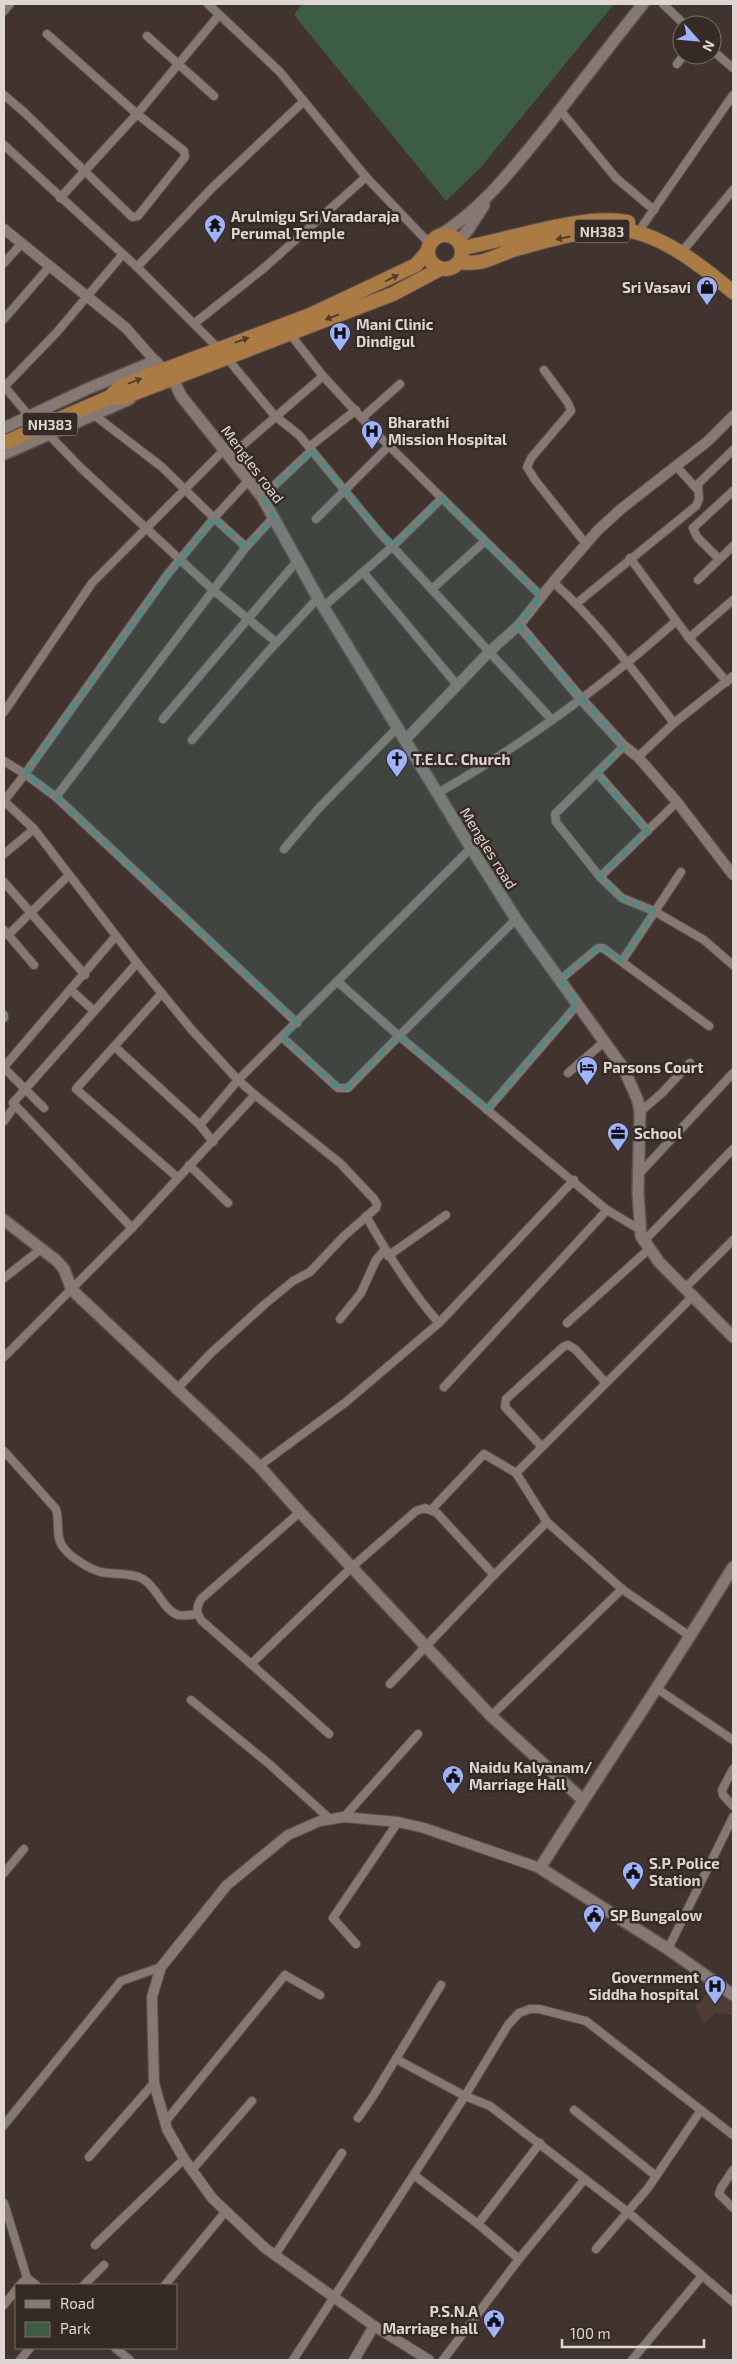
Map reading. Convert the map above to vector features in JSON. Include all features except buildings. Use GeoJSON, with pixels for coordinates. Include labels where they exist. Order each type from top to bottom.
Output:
{"type":"FeatureCollection","features":[{"type":"Feature","properties":{"kind":"highway","name":"NH383"},"geometry":{"type":"LineString","coordinates":[[222,353],[290,334],[393,294],[440,268],[447,269],[460,250],[574,224],[624,221],[643,225],[686,247],[733,280]]}},
{"type":"Feature","properties":{"kind":"highway","name":"NH383"},"geometry":{"type":"LineString","coordinates":[[167,374],[222,353],[310,315],[416,266],[432,244],[445,234],[453,237],[460,250],[474,264],[535,244],[576,234],[621,230],[650,238],[684,255],[733,292]]}},
{"type":"Feature","properties":{"kind":"highway"},"geometry":{"type":"LineString","coordinates":[[432,244],[429,259],[440,268]]}},
{"type":"Feature","properties":{"kind":"highway"},"geometry":{"type":"LineString","coordinates":[[95,410],[121,386],[167,374]]}},
{"type":"Feature","properties":{"kind":"highway","name":"NH383"},"geometry":{"type":"LineString","coordinates":[[4,443],[95,410]]}},
{"type":"Feature","properties":{"kind":"main road"},"geometry":{"type":"LineString","coordinates":[[460,250],[470,228],[492,193],[643,4]]}},
{"type":"Feature","properties":{"kind":"main road"},"geometry":{"type":"LineString","coordinates":[[432,244],[492,193]]}},
{"type":"Feature","properties":{"kind":"main road"},"geometry":{"type":"LineString","coordinates":[[4,454],[48,435],[95,410],[154,389],[167,374]]}},
{"type":"Feature","properties":{"kind":"main road"},"geometry":{"type":"LineString","coordinates":[[4,428],[87,389],[167,374]]}},
{"type":"Feature","properties":{"kind":"main road","name":"Mengles road"},"geometry":{"type":"LineString","coordinates":[[167,374],[181,396],[262,497],[321,603],[406,739],[470,848],[516,919],[578,1004],[632,1084],[640,1112],[639,1229],[646,1245],[733,1337]]}},
{"type":"Feature","properties":{"kind":"main road"},"geometry":{"type":"LineString","coordinates":[[4,1220],[64,1269],[72,1290],[176,1390],[259,1466],[491,1716],[582,1799]]}},
{"type":"Feature","properties":{"kind":"main road"},"geometry":{"type":"LineString","coordinates":[[733,1567],[691,1637],[582,1799],[540,1868],[668,1949],[733,1994]]}},
{"type":"Feature","properties":{"kind":"street"},"geometry":{"type":"LineString","coordinates":[[4,11],[10,4]]}},
{"type":"Feature","properties":{"kind":"street"},"geometry":{"type":"LineString","coordinates":[[208,4],[280,72],[366,178],[432,244]]}},
{"type":"Feature","properties":{"kind":"street"},"geometry":{"type":"LineString","coordinates":[[663,4],[675,15]]}},
{"type":"Feature","properties":{"kind":"street"},"geometry":{"type":"LineString","coordinates":[[60,198],[138,114],[178,62],[219,15]]}},
{"type":"Feature","properties":{"kind":"street"},"geometry":{"type":"LineString","coordinates":[[4,95],[86,171],[132,217],[138,216],[185,157],[185,154],[47,34]]}},
{"type":"Feature","properties":{"kind":"street"},"geometry":{"type":"LineString","coordinates":[[147,36],[214,96]]}},
{"type":"Feature","properties":{"kind":"street"},"geometry":{"type":"LineString","coordinates":[[722,59],[733,68]]}},
{"type":"Feature","properties":{"kind":"street"},"geometry":{"type":"LineString","coordinates":[[643,225],[733,95]]}},
{"type":"Feature","properties":{"kind":"street"},"geometry":{"type":"LineString","coordinates":[[137,267],[212,188],[304,101]]}},
{"type":"Feature","properties":{"kind":"street"},"geometry":{"type":"LineString","coordinates":[[560,110],[616,178],[654,210]]}},
{"type":"Feature","properties":{"kind":"street"},"geometry":{"type":"LineString","coordinates":[[4,146],[123,254],[195,323],[275,416],[310,449],[393,546],[552,720]]}},
{"type":"Feature","properties":{"kind":"street"},"geometry":{"type":"LineString","coordinates":[[195,323],[264,268],[366,178]]}},
{"type":"Feature","properties":{"kind":"street"},"geometry":{"type":"LineString","coordinates":[[686,247],[733,190]]}},
{"type":"Feature","properties":{"kind":"street"},"geometry":{"type":"LineString","coordinates":[[4,229],[126,328],[167,374]]}},
{"type":"Feature","properties":{"kind":"street"},"geometry":{"type":"LineString","coordinates":[[4,263],[22,244]]}},
{"type":"Feature","properties":{"kind":"street"},"geometry":{"type":"LineString","coordinates":[[29,416],[4,386],[57,332],[123,254]]}},
{"type":"Feature","properties":{"kind":"street"},"geometry":{"type":"LineString","coordinates":[[4,319],[50,266]]}},
{"type":"Feature","properties":{"kind":"street"},"geometry":{"type":"LineString","coordinates":[[290,334],[322,376],[362,418],[541,596]]}},
{"type":"Feature","properties":{"kind":"street"},"geometry":{"type":"LineString","coordinates":[[544,370],[568,403],[571,411],[531,458],[527,466],[535,480],[586,544]]}},
{"type":"Feature","properties":{"kind":"street"},"geometry":{"type":"LineString","coordinates":[[4,712],[92,583],[185,488],[322,376]]}},
{"type":"Feature","properties":{"kind":"street"},"geometry":{"type":"LineString","coordinates":[[362,418],[400,384]]}},
{"type":"Feature","properties":{"kind":"street"},"geometry":{"type":"LineString","coordinates":[[95,410],[162,467],[246,547]]}},
{"type":"Feature","properties":{"kind":"street"},"geometry":{"type":"LineString","coordinates":[[262,497],[310,449],[356,410]]}},
{"type":"Feature","properties":{"kind":"street"},"geometry":{"type":"LineString","coordinates":[[406,739],[457,684],[518,625],[586,544],[621,509],[676,466],[733,416]]}},
{"type":"Feature","properties":{"kind":"street"},"geometry":{"type":"LineString","coordinates":[[48,435],[213,590],[276,642]]}},
{"type":"Feature","properties":{"kind":"street"},"geometry":{"type":"LineString","coordinates":[[316,519],[347,491],[389,446]]}},
{"type":"Feature","properties":{"kind":"street"},"geometry":{"type":"LineString","coordinates":[[697,489],[700,481],[733,450]]}},
{"type":"Feature","properties":{"kind":"street"},"geometry":{"type":"LineString","coordinates":[[577,603],[696,506],[699,499],[697,489],[676,466]]}},
{"type":"Feature","properties":{"kind":"street"},"geometry":{"type":"LineString","coordinates":[[176,1390],[216,1348],[286,1286],[310,1272],[343,1237],[376,1208],[377,1204],[340,1163],[238,1080],[115,937],[34,829],[4,802],[138,614],[214,518],[249,480]]}},
{"type":"Feature","properties":{"kind":"street"},"geometry":{"type":"LineString","coordinates":[[719,559],[697,537],[693,528],[733,491]]}},
{"type":"Feature","properties":{"kind":"street"},"geometry":{"type":"LineString","coordinates":[[192,740],[276,642],[321,603],[393,546],[442,498]]}},
{"type":"Feature","properties":{"kind":"street"},"geometry":{"type":"LineString","coordinates":[[56,797],[246,547],[274,517]]}},
{"type":"Feature","properties":{"kind":"street"},"geometry":{"type":"LineString","coordinates":[[432,589],[485,541]]}},
{"type":"Feature","properties":{"kind":"street"},"geometry":{"type":"LineString","coordinates":[[698,580],[733,546]]}},
{"type":"Feature","properties":{"kind":"street"},"geometry":{"type":"LineString","coordinates":[[630,558],[689,638],[726,682]]}},
{"type":"Feature","properties":{"kind":"street"},"geometry":{"type":"LineString","coordinates":[[163,719],[297,561]]}},
{"type":"Feature","properties":{"kind":"street"},"geometry":{"type":"LineString","coordinates":[[362,572],[457,684]]}},
{"type":"Feature","properties":{"kind":"street"},"geometry":{"type":"LineString","coordinates":[[553,582],[577,603],[674,722]]}},
{"type":"Feature","properties":{"kind":"street"},"geometry":{"type":"LineString","coordinates":[[689,638],[733,600]]}},
{"type":"Feature","properties":{"kind":"street"},"geometry":{"type":"LineString","coordinates":[[438,794],[492,762],[582,700],[628,664],[676,621]]}},
{"type":"Feature","properties":{"kind":"street"},"geometry":{"type":"LineString","coordinates":[[518,625],[582,700],[677,802],[733,875]]}},
{"type":"Feature","properties":{"kind":"street"},"geometry":{"type":"LineString","coordinates":[[638,758],[674,722],[733,676]]}},
{"type":"Feature","properties":{"kind":"street"},"geometry":{"type":"LineString","coordinates":[[284,849],[318,809],[398,727]]}},
{"type":"Feature","properties":{"kind":"street"},"geometry":{"type":"LineString","coordinates":[[624,746],[598,774],[555,814],[555,818],[600,877],[622,898],[654,911],[704,940],[733,965]]}},
{"type":"Feature","properties":{"kind":"street"},"geometry":{"type":"LineString","coordinates":[[4,761],[56,797],[297,1023]]}},
{"type":"Feature","properties":{"kind":"street"},"geometry":{"type":"LineString","coordinates":[[598,774],[648,831]]}},
{"type":"Feature","properties":{"kind":"street"},"geometry":{"type":"LineString","coordinates":[[600,877],[677,802]]}},
{"type":"Feature","properties":{"kind":"street"},"geometry":{"type":"LineString","coordinates":[[4,854],[34,829]]}},
{"type":"Feature","properties":{"kind":"street"},"geometry":{"type":"LineString","coordinates":[[200,1125],[238,1080],[470,848]]}},
{"type":"Feature","properties":{"kind":"street"},"geometry":{"type":"LineString","coordinates":[[622,962],[681,872]]}},
{"type":"Feature","properties":{"kind":"street"},"geometry":{"type":"LineString","coordinates":[[34,965],[6,933],[31,914],[69,875]]}},
{"type":"Feature","properties":{"kind":"street"},"geometry":{"type":"LineString","coordinates":[[4,882],[84,976]]}},
{"type":"Feature","properties":{"kind":"street"},"geometry":{"type":"LineString","coordinates":[[282,1037],[331,1082],[343,1089],[348,1088],[516,919]]}},
{"type":"Feature","properties":{"kind":"street"},"geometry":{"type":"LineString","coordinates":[[44,1108],[4,1067],[84,976],[115,937]]}},
{"type":"Feature","properties":{"kind":"street"},"geometry":{"type":"LineString","coordinates":[[560,979],[598,948],[608,950],[709,1026]]}},
{"type":"Feature","properties":{"kind":"street"},"geometry":{"type":"LineString","coordinates":[[132,1228],[13,1103],[137,963]]}},
{"type":"Feature","properties":{"kind":"street"},"geometry":{"type":"LineString","coordinates":[[338,982],[399,1036],[574,1180],[607,1210],[639,1229]]}},
{"type":"Feature","properties":{"kind":"street"},"geometry":{"type":"LineString","coordinates":[[71,990],[94,1011]]}},
{"type":"Feature","properties":{"kind":"street"},"geometry":{"type":"LineString","coordinates":[[162,993],[76,1088],[176,1177]]}},
{"type":"Feature","properties":{"kind":"street"},"geometry":{"type":"LineString","coordinates":[[487,1110],[578,1004]]}},
{"type":"Feature","properties":{"kind":"street"},"geometry":{"type":"LineString","coordinates":[[568,1073],[604,1042]]}},
{"type":"Feature","properties":{"kind":"street"},"geometry":{"type":"LineString","coordinates":[[115,1046],[200,1125],[213,1142]]}},
{"type":"Feature","properties":{"kind":"street"},"geometry":{"type":"LineString","coordinates":[[640,1112],[662,1093],[690,1063]]}},
{"type":"Feature","properties":{"kind":"street"},"geometry":{"type":"LineString","coordinates":[[638,1175],[733,1073]]}},
{"type":"Feature","properties":{"kind":"street"},"geometry":{"type":"LineString","coordinates":[[4,1357],[132,1228],[176,1177],[213,1142],[255,1095]]}},
{"type":"Feature","properties":{"kind":"street"},"geometry":{"type":"LineString","coordinates":[[4,1121],[15,1106]]}},
{"type":"Feature","properties":{"kind":"street"},"geometry":{"type":"LineString","coordinates":[[567,1323],[646,1245],[733,1149]]}},
{"type":"Feature","properties":{"kind":"street"},"geometry":{"type":"LineString","coordinates":[[189,1165],[228,1203]]}},
{"type":"Feature","properties":{"kind":"street"},"geometry":{"type":"LineString","coordinates":[[259,1466],[346,1402],[439,1323],[574,1180]]}},
{"type":"Feature","properties":{"kind":"street"},"geometry":{"type":"LineString","coordinates":[[444,1387],[607,1210]]}},
{"type":"Feature","properties":{"kind":"street"},"geometry":{"type":"LineString","coordinates":[[340,1319],[361,1293],[376,1260],[446,1215]]}},
{"type":"Feature","properties":{"kind":"street"},"geometry":{"type":"LineString","coordinates":[[366,1216],[386,1252],[414,1294],[439,1323]]}},
{"type":"Feature","properties":{"kind":"street"},"geometry":{"type":"LineString","coordinates":[[516,1473],[606,1383],[689,1292],[733,1240]]}},
{"type":"Feature","properties":{"kind":"street"},"geometry":{"type":"LineString","coordinates":[[4,1278],[41,1249]]}},
{"type":"Feature","properties":{"kind":"street"},"geometry":{"type":"LineString","coordinates":[[542,1447],[505,1407],[506,1399],[568,1345],[575,1349],[606,1383]]}},
{"type":"Feature","properties":{"kind":"street"},"geometry":{"type":"LineString","coordinates":[[4,1451],[56,1509],[59,1517],[59,1541],[64,1548],[82,1563],[101,1572],[134,1576],[142,1579],[171,1610],[179,1615],[198,1614]]}},
{"type":"Feature","properties":{"kind":"street"},"geometry":{"type":"LineString","coordinates":[[431,1510],[484,1454],[516,1473],[547,1522],[622,1588],[691,1637]]}},
{"type":"Feature","properties":{"kind":"street"},"geometry":{"type":"LineString","coordinates":[[251,1664],[352,1567],[416,1511],[425,1508],[437,1514],[494,1575]]}},
{"type":"Feature","properties":{"kind":"street"},"geometry":{"type":"LineString","coordinates":[[300,1512],[201,1599],[197,1606],[198,1614],[202,1621],[329,1734]]}},
{"type":"Feature","properties":{"kind":"street"},"geometry":{"type":"LineString","coordinates":[[390,1684],[547,1522]]}},
{"type":"Feature","properties":{"kind":"street"},"geometry":{"type":"LineString","coordinates":[[491,1716],[622,1588]]}},
{"type":"Feature","properties":{"kind":"street"},"geometry":{"type":"LineString","coordinates":[[656,1688],[733,1740]]}},
{"type":"Feature","properties":{"kind":"street"},"geometry":{"type":"LineString","coordinates":[[191,1700],[268,1763],[331,1820]]}},
{"type":"Feature","properties":{"kind":"street"},"geometry":{"type":"LineString","coordinates":[[344,1817],[418,1734]]}},
{"type":"Feature","properties":{"kind":"street"},"geometry":{"type":"LineString","coordinates":[[733,1769],[722,1790],[723,1795],[733,1806]]}},
{"type":"Feature","properties":{"kind":"street"},"geometry":{"type":"LineString","coordinates":[[428,2360],[374,2326],[274,2255],[212,2198],[184,2159],[165,2122],[154,2083],[152,1997],[161,1967],[227,1885],[288,1835],[320,1821],[344,1817],[398,1822],[424,1828],[540,1868]]}},
{"type":"Feature","properties":{"kind":"street"},"geometry":{"type":"LineString","coordinates":[[668,1949],[733,1817]]}},
{"type":"Feature","properties":{"kind":"street"},"geometry":{"type":"LineString","coordinates":[[356,1944],[333,1918],[398,1822]]}},
{"type":"Feature","properties":{"kind":"street"},"geometry":{"type":"LineString","coordinates":[[4,1873],[24,1849]]}},
{"type":"Feature","properties":{"kind":"street"},"geometry":{"type":"LineString","coordinates":[[4,2126],[121,1981],[161,1967]]}},
{"type":"Feature","properties":{"kind":"street"},"geometry":{"type":"LineString","coordinates":[[165,2122],[285,1975],[320,1995]]}},
{"type":"Feature","properties":{"kind":"street"},"geometry":{"type":"LineString","coordinates":[[358,2118],[441,1985]]}},
{"type":"Feature","properties":{"kind":"street"},"geometry":{"type":"LineString","coordinates":[[293,2360],[465,2096],[508,2025],[519,2013],[530,2009],[586,2021],[733,2135]]}},
{"type":"Feature","properties":{"kind":"street"},"geometry":{"type":"LineString","coordinates":[[396,2059],[465,2096],[490,2106],[629,2213],[733,2302]]}},
{"type":"Feature","properties":{"kind":"street"},"geometry":{"type":"LineString","coordinates":[[89,2157],[154,2083]]}},
{"type":"Feature","properties":{"kind":"street"},"geometry":{"type":"LineString","coordinates":[[192,2170],[252,2101]]}},
{"type":"Feature","properties":{"kind":"street"},"geometry":{"type":"LineString","coordinates":[[574,2110],[656,2176]]}},
{"type":"Feature","properties":{"kind":"street"},"geometry":{"type":"LineString","coordinates":[[596,2249],[629,2213],[701,2110]]}},
{"type":"Feature","properties":{"kind":"street"},"geometry":{"type":"LineString","coordinates":[[478,2224],[540,2143]]}},
{"type":"Feature","properties":{"kind":"street"},"geometry":{"type":"LineString","coordinates":[[274,2255],[342,2153]]}},
{"type":"Feature","properties":{"kind":"street"},"geometry":{"type":"LineString","coordinates":[[96,2245],[184,2159]]}},
{"type":"Feature","properties":{"kind":"street"},"geometry":{"type":"LineString","coordinates":[[733,2170],[720,2188],[719,2194],[733,2208]]}},
{"type":"Feature","properties":{"kind":"street"},"geometry":{"type":"LineString","coordinates":[[414,2175],[478,2224],[519,2259]]}},
{"type":"Feature","properties":{"kind":"street"},"geometry":{"type":"LineString","coordinates":[[443,2360],[519,2259],[584,2180]]}},
{"type":"Feature","properties":{"kind":"street"},"geometry":{"type":"LineString","coordinates":[[4,2203],[27,2278],[35,2284]]}},
{"type":"Feature","properties":{"kind":"street"},"geometry":{"type":"LineString","coordinates":[[166,2284],[226,2211]]}},
{"type":"Feature","properties":{"kind":"street"},"geometry":{"type":"LineString","coordinates":[[85,2284],[104,2265]]}},
{"type":"Feature","properties":{"kind":"street"},"geometry":{"type":"LineString","coordinates":[[632,2360],[702,2276]]}},
{"type":"Feature","properties":{"kind":"street"},"geometry":{"type":"LineString","coordinates":[[21,2284],[27,2278]]}},
{"type":"Feature","properties":{"kind":"street"},"geometry":{"type":"LineString","coordinates":[[4,2304],[15,2291]]}},
{"type":"Feature","properties":{"kind":"street"},"geometry":{"type":"LineString","coordinates":[[354,2360],[374,2326]]}},
{"type":"Feature","properties":{"kind":"street"},"geometry":{"type":"LineString","coordinates":[[20,2360],[29,2349]]}},
{"type":"Feature","properties":{"kind":"street"},"geometry":{"type":"LineString","coordinates":[[116,2349],[127,2359]]}},
{"type":"Feature","properties":{"kind":"highlighted area"},"geometry":{"type":"Polygon","coordinates":[[[312,450],[393,546],[442,498],[541,596],[519,625],[624,746],[598,774],[648,831],[600,877],[622,898],[654,911],[622,961],[600,947],[561,979],[578,1004],[487,1110],[399,1036],[348,1088],[338,1088],[282,1037],[297,1023],[56,797],[25,774],[167,575],[214,518],[246,547],[274,517],[262,497],[312,450]]]}},
{"type":"Feature","properties":{"kind":"shaded area","name":"Government Siddha hospital"},"geometry":{"type":"Polygon","coordinates":[[[713,1987],[733,2004],[733,2020],[730,2014],[715,2013],[704,2024],[696,2006],[713,1987]]]}},
{"type":"Feature","properties":{"kind":"green space"},"geometry":{"type":"Polygon","coordinates":[[[302,4],[614,4],[481,167],[446,201],[294,15],[302,4]]]}},
{"type":"Feature","properties":{"kind":"place","name":"Arulmigu Sri Varadaraja Perumal Temple"},"geometry":{"type":"Point","coordinates":[215,244]}},
{"type":"Feature","properties":{"kind":"place","name":"Sri Vasavi"},"geometry":{"type":"Point","coordinates":[707,306]}},
{"type":"Feature","properties":{"kind":"place","name":"Mani Clinic Dindigul"},"geometry":{"type":"Point","coordinates":[340,352]}},
{"type":"Feature","properties":{"kind":"place","name":"Bharathi Mission Hospital"},"geometry":{"type":"Point","coordinates":[372,450]}},
{"type":"Feature","properties":{"kind":"place","name":"T.E.LC. Church"},"geometry":{"type":"Point","coordinates":[397,778]}},
{"type":"Feature","properties":{"kind":"place","name":"Parsons Court"},"geometry":{"type":"Point","coordinates":[587,1086]}},
{"type":"Feature","properties":{"kind":"place","name":"School"},"geometry":{"type":"Point","coordinates":[618,1152]}},
{"type":"Feature","properties":{"kind":"place","name":"Naidu Kalyanam/ Marriage Hall"},"geometry":{"type":"Point","coordinates":[453,1795]}},
{"type":"Feature","properties":{"kind":"place","name":"S.P. Police Station"},"geometry":{"type":"Point","coordinates":[633,1891]}},
{"type":"Feature","properties":{"kind":"place","name":"SP Bungalow"},"geometry":{"type":"Point","coordinates":[594,1934]}},
{"type":"Feature","properties":{"kind":"place","name":"Government Siddha hospital"},"geometry":{"type":"Point","coordinates":[715,2005]}},
{"type":"Feature","properties":{"kind":"place","name":"P.S.N.A Marriage hall"},"geometry":{"type":"Point","coordinates":[494,2339]}}]}
